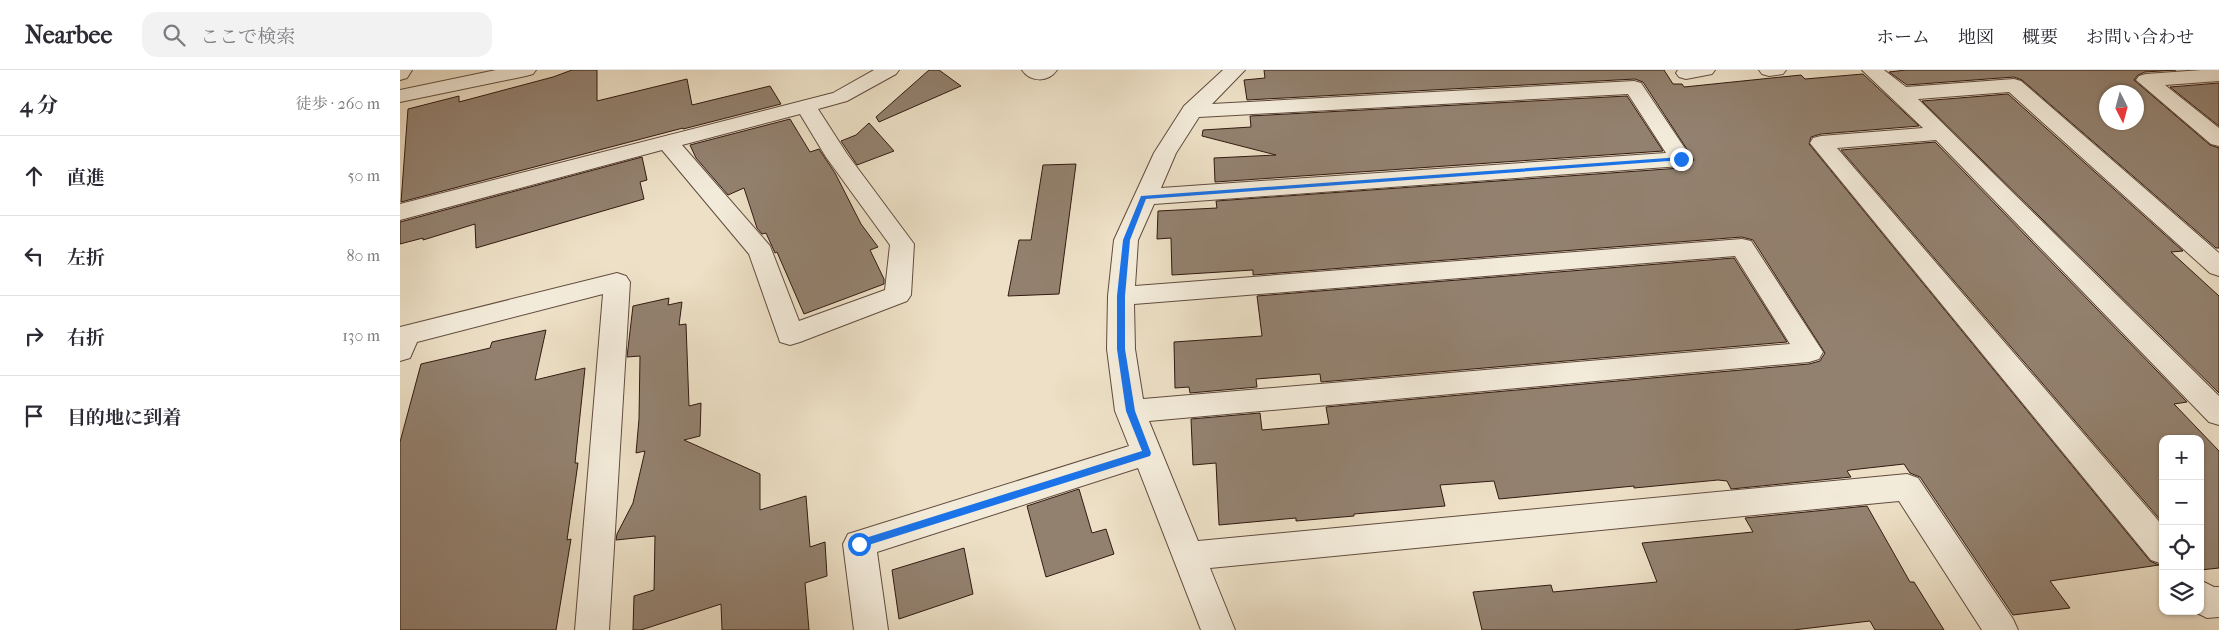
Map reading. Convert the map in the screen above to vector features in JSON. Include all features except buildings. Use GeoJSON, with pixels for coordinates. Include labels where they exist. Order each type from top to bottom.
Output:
{"type":"FeatureCollection","features":[{"type":"Feature","properties":{"kind":"street"},"geometry":{"type":"LineString","coordinates":[[400,74],[402,70]]}},
{"type":"Feature","properties":{"kind":"street"},"geometry":{"type":"LineString","coordinates":[[400,96],[526,70]]}},
{"type":"Feature","properties":{"kind":"street"},"geometry":{"type":"LineString","coordinates":[[400,212],[806,107],[840,97],[889,70]]}},
{"type":"Feature","properties":{"kind":"street"},"geometry":{"type":"LineString","coordinates":[[1032,70],[1037,74],[1047,70]]}},
{"type":"Feature","properties":{"kind":"street"},"geometry":{"type":"LineString","coordinates":[[1218,630],[1130,411],[1121,349],[1121,296],[1126,240],[1165,153],[1192,112],[1235,70]]}},
{"type":"Feature","properties":{"kind":"street"},"geometry":{"type":"LineString","coordinates":[[1769,70],[1776,70]]}},
{"type":"Feature","properties":{"kind":"street"},"geometry":{"type":"LineString","coordinates":[[1872,70],[1901,94],[1941,133],[2219,414]]}},
{"type":"Feature","properties":{"kind":"street"},"geometry":{"type":"LineString","coordinates":[[2219,75],[2146,80],[2219,139]]}},
{"type":"Feature","properties":{"kind":"street"},"geometry":{"type":"LineString","coordinates":[[1901,94],[2014,85],[2219,267]]}},
{"type":"Feature","properties":{"kind":"street"},"geometry":{"type":"LineString","coordinates":[[1144,197],[1681,159],[1634,87],[1192,112]]}},
{"type":"Feature","properties":{"kind":"street"},"geometry":{"type":"LineString","coordinates":[[668,143],[761,252],[790,335],[898,295],[902,244],[837,157],[806,107]]}},
{"type":"Feature","properties":{"kind":"street"},"geometry":{"type":"LineString","coordinates":[[1941,133],[1821,142],[2159,545]]}},
{"type":"Feature","properties":{"kind":"street"},"geometry":{"type":"LineString","coordinates":[[1121,296],[1742,247],[1809,352],[1130,411]]}},
{"type":"Feature","properties":{"kind":"street"},"geometry":{"type":"LineString","coordinates":[[400,351],[405,335],[617,282],[592,630]]}},
{"type":"Feature","properties":{"kind":"street"},"geometry":{"type":"LineString","coordinates":[[871,630],[859,544],[1147,453]]}},
{"type":"Feature","properties":{"kind":"street"},"geometry":{"type":"LineString","coordinates":[[1188,556],[1907,487],[2001,630]]}},
{"type":"Feature","properties":{"kind":"street"},"geometry":{"type":"LineString","coordinates":[[2204,600],[2207,603],[2219,602]]}},
{"type":"Feature","properties":{"kind":"route"},"geometry":{"type":"LineString","coordinates":[[859,544],[1147,453],[1130,411],[1121,349],[1121,296],[1126,240],[1144,197],[1681,159]]}}]}
